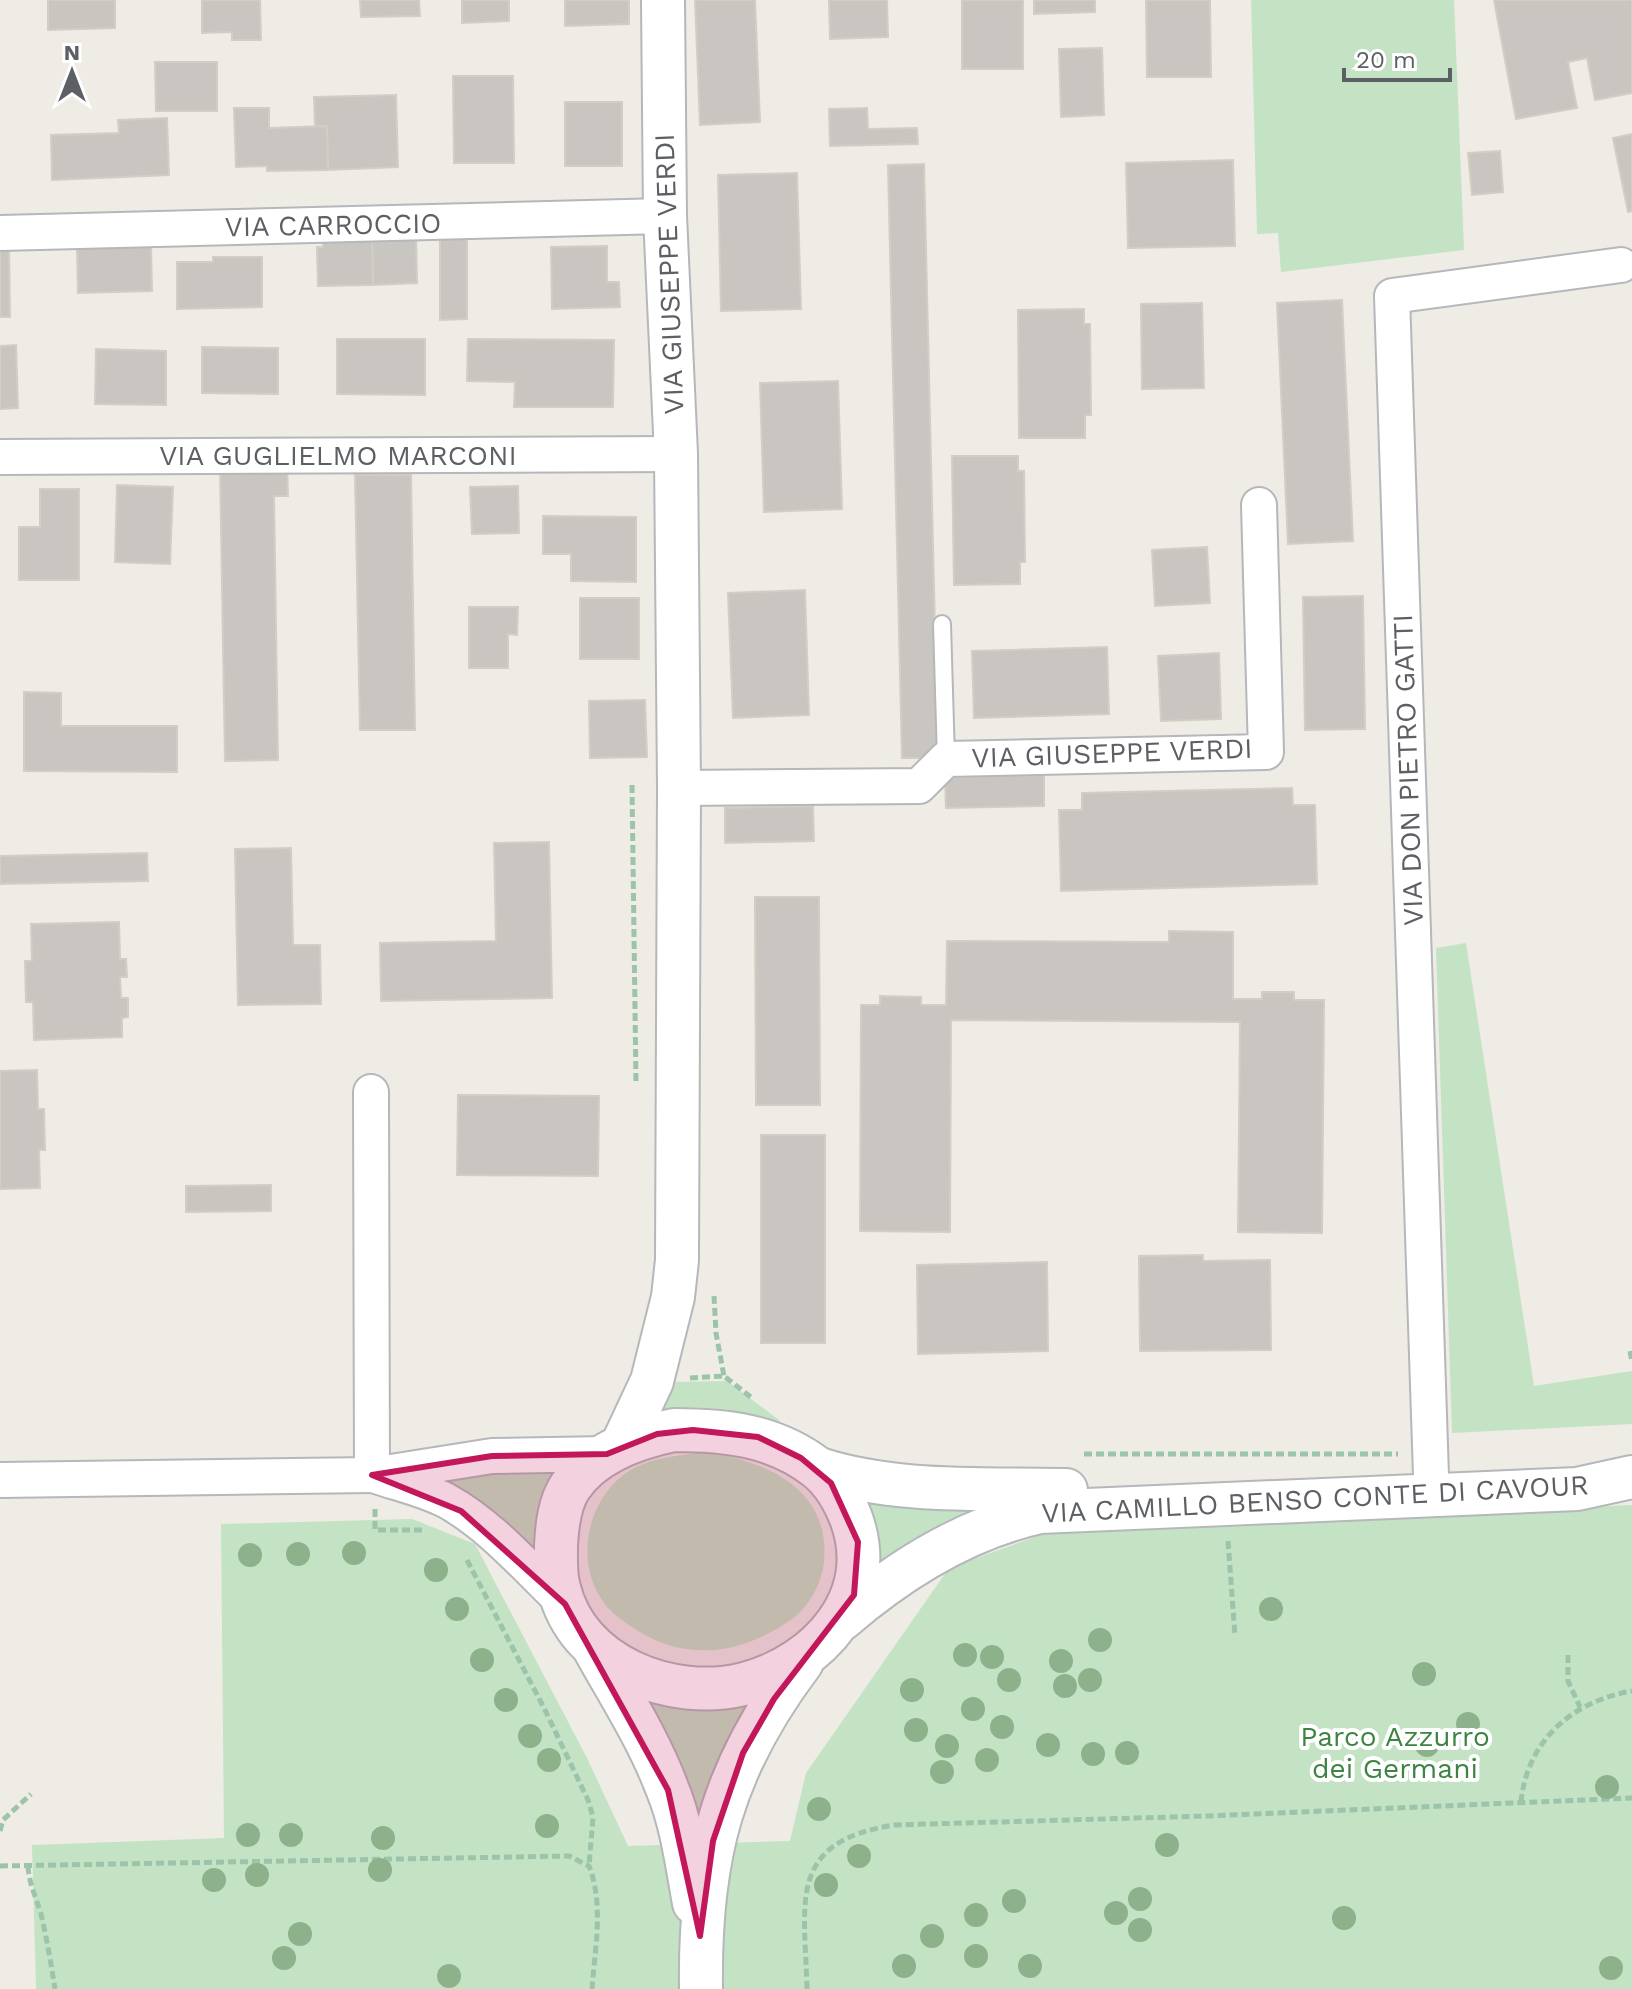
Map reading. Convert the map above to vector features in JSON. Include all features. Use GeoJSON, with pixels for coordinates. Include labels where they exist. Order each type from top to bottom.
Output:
{"type":"FeatureCollection","features":[{"type":"Feature","properties":{"kind":"street","name":"VIA GIUSEPPE VERDI"},"geometry":{"type":"LineString","coordinates":[[615,1450],[652,1381],[673,1297],[677,1260],[679,788],[676,454],[665,216],[663,0]]}},
{"type":"Feature","properties":{"kind":"street","name":"VIA CARROCCIO"},"geometry":{"type":"LineString","coordinates":[[0,233],[665,216]]}},
{"type":"Feature","properties":{"kind":"street","name":"VIA DON PIETRO GATTI"},"geometry":{"type":"LineString","coordinates":[[1431,1465],[1392,296],[1621,265]]}},
{"type":"Feature","properties":{"kind":"street","name":"VIA GUGLIELMO MARCONI"},"geometry":{"type":"LineString","coordinates":[[0,457],[676,454]]}},
{"type":"Feature","properties":{"kind":"street","name":"VIA GIUSEPPE VERDI"},"geometry":{"type":"LineString","coordinates":[[679,788],[919,786],[946,759],[1266,752],[1259,505]]}},
{"type":"Feature","properties":{"kind":"street"},"geometry":{"type":"LineString","coordinates":[[371,1092],[372,1475]]}},
{"type":"Feature","properties":{"kind":"street"},"geometry":{"type":"LineString","coordinates":[[0,1480],[372,1475],[492,1456],[615,1450],[674,1430],[715,1431],[758,1437],[819,1469],[842,1498],[858,1542],[854,1595],[838,1622],[808,1653],[774,1699],[732,1777],[713,1841],[700,1936],[701,1989]]}},
{"type":"Feature","properties":{"kind":"street"},"geometry":{"type":"LineString","coordinates":[[615,1450],[581,1474],[563,1500],[556,1554],[558,1588],[578,1630],[632,1674],[686,1686],[727,1687],[745,1683],[782,1669],[808,1653]]}},
{"type":"Feature","properties":{"kind":"street","name":"VIA CAMILLO BENSO CONTE DI CAVOUR"},"geometry":{"type":"LineString","coordinates":[[819,1469],[854,1480],[901,1486],[1093,1491],[1431,1465],[1576,1470],[1631,1477]]}},
{"type":"Feature","properties":{"kind":"street"},"geometry":{"type":"LineString","coordinates":[[372,1475],[428,1493],[461,1511],[481,1525],[565,1604]]}},
{"type":"Feature","properties":{"kind":"street","name":"VIA CAMILLO BENSO CONTE DI CAVOUR"},"geometry":{"type":"LineString","coordinates":[[838,1622],[877,1591],[936,1553],[995,1525],[1040,1512],[1577,1489],[1631,1477]]}},
{"type":"Feature","properties":{"kind":"street"},"geometry":{"type":"LineString","coordinates":[[591,1643],[653,1755],[668,1790],[682,1839],[700,1936]]}},
{"type":"Feature","properties":{"kind":"lane"},"geometry":{"type":"LineString","coordinates":[[942,624],[946,759]]}},
{"type":"Feature","properties":{"kind":"path"},"geometry":{"type":"LineString","coordinates":[[632,785],[636,1097]]}},
{"type":"Feature","properties":{"kind":"path"},"geometry":{"type":"LineString","coordinates":[[1630,1351],[1632,1362]]}},
{"type":"Feature","properties":{"kind":"path"},"geometry":{"type":"LineString","coordinates":[[652,1381],[724,1376],[761,1405]]}},
{"type":"Feature","properties":{"kind":"path"},"geometry":{"type":"LineString","coordinates":[[1071,1454],[1431,1465]]}},
{"type":"Feature","properties":{"kind":"path"},"geometry":{"type":"LineString","coordinates":[[375,1523],[375,1530],[427,1530]]}},
{"type":"Feature","properties":{"kind":"path"},"geometry":{"type":"LineString","coordinates":[[1228,1537],[1235,1636]]}},
{"type":"Feature","properties":{"kind":"path"},"geometry":{"type":"LineString","coordinates":[[464,1555],[588,1800],[593,1817],[589,1866],[595,1882],[597,1924],[592,1989]]}},
{"type":"Feature","properties":{"kind":"path"},"geometry":{"type":"LineString","coordinates":[[1568,1655],[1568,1681],[1580,1707]]}},
{"type":"Feature","properties":{"kind":"path"},"geometry":{"type":"LineString","coordinates":[[1521,1803],[1526,1777],[1536,1752],[1558,1724],[1580,1707],[1605,1696],[1632,1691]]}},
{"type":"Feature","properties":{"kind":"path"},"geometry":{"type":"LineString","coordinates":[[0,1831],[3,1820],[31,1794]]}},
{"type":"Feature","properties":{"kind":"path"},"geometry":{"type":"LineString","coordinates":[[807,1989],[805,1896],[811,1871],[833,1845],[847,1836],[869,1829],[894,1825],[1206,1816],[1632,1798]]}},
{"type":"Feature","properties":{"kind":"path"},"geometry":{"type":"LineString","coordinates":[[0,1866],[569,1856],[589,1866]]}},
{"type":"Feature","properties":{"kind":"path"},"geometry":{"type":"LineString","coordinates":[[28,1866],[29,1884],[49,1944],[55,1989]]}},
{"type":"Feature","properties":{"kind":"highlighted area"},"geometry":{"type":"Polygon","coordinates":[[[693,1430],[758,1437],[801,1458],[831,1483],[858,1542],[854,1595],[774,1699],[743,1753],[713,1841],[700,1936],[668,1790],[565,1604],[461,1511],[372,1475],[492,1456],[607,1454],[657,1434],[693,1430]]]}},
{"type":"Feature","properties":{"kind":"green space"},"geometry":{"type":"Polygon","coordinates":[[[1251,0],[1454,0],[1464,250],[1281,272],[1278,233],[1257,234],[1251,0]]]}},
{"type":"Feature","properties":{"kind":"green space"},"geometry":{"type":"Polygon","coordinates":[[[1466,943],[1534,1386],[1632,1371],[1632,1424],[1452,1433],[1436,948],[1466,943]]]}},
{"type":"Feature","properties":{"kind":"green space"},"geometry":{"type":"Polygon","coordinates":[[[727,1381],[779,1423],[721,1409],[662,1410],[672,1382],[727,1381]]]}},
{"type":"Feature","properties":{"kind":"green space"},"geometry":{"type":"Polygon","coordinates":[[[705,1452],[728,1456],[772,1472],[806,1497],[817,1515],[823,1537],[824,1562],[814,1594],[792,1619],[752,1641],[732,1647],[690,1650],[649,1637],[604,1604],[588,1565],[588,1546],[596,1509],[619,1479],[651,1461],[705,1452]]]}},
{"type":"Feature","properties":{"kind":"green space"},"geometry":{"type":"Polygon","coordinates":[[[560,1467],[548,1484],[539,1507],[533,1546],[499,1514],[475,1497],[431,1476],[560,1467]]]}},
{"type":"Feature","properties":{"kind":"green space"},"geometry":{"type":"Polygon","coordinates":[[[1014,1496],[878,1566],[875,1520],[868,1500],[1014,1496]]]}},
{"type":"Feature","properties":{"kind":"green space","name":"Parco Azzurro dei Germani"},"geometry":{"type":"Polygon","coordinates":[[[1632,1505],[1632,1989],[36,1989],[32,1845],[224,1838],[221,1524],[412,1519],[475,1544],[587,1758],[628,1846],[790,1841],[806,1773],[949,1568],[1043,1534],[1632,1505]]]}},
{"type":"Feature","properties":{"kind":"green space"},"geometry":{"type":"Polygon","coordinates":[[[642,1696],[757,1696],[702,1834],[642,1696]]]}},
{"type":"Feature","properties":{"kind":"building"},"geometry":{"type":"Polygon","coordinates":[[[48,0],[115,0],[115,28],[48,30],[48,0]]]}},
{"type":"Feature","properties":{"kind":"building"},"geometry":{"type":"Polygon","coordinates":[[[202,0],[260,0],[261,40],[232,40],[232,32],[202,33],[202,0]]]}},
{"type":"Feature","properties":{"kind":"building"},"geometry":{"type":"Polygon","coordinates":[[[360,0],[419,0],[420,16],[361,17],[360,0]]]}},
{"type":"Feature","properties":{"kind":"building"},"geometry":{"type":"Polygon","coordinates":[[[462,0],[509,0],[509,21],[462,23],[462,0]]]}},
{"type":"Feature","properties":{"kind":"building"},"geometry":{"type":"Polygon","coordinates":[[[565,0],[629,0],[629,24],[565,26],[565,0]]]}},
{"type":"Feature","properties":{"kind":"building"},"geometry":{"type":"Polygon","coordinates":[[[695,0],[755,0],[760,122],[700,125],[695,0]]]}},
{"type":"Feature","properties":{"kind":"building"},"geometry":{"type":"Polygon","coordinates":[[[829,0],[887,0],[888,37],[830,39],[829,0]]]}},
{"type":"Feature","properties":{"kind":"building"},"geometry":{"type":"Polygon","coordinates":[[[962,0],[1023,0],[1023,69],[962,69],[962,0]]]}},
{"type":"Feature","properties":{"kind":"building"},"geometry":{"type":"Polygon","coordinates":[[[1034,0],[1095,0],[1095,12],[1034,14],[1034,0]]]}},
{"type":"Feature","properties":{"kind":"building"},"geometry":{"type":"Polygon","coordinates":[[[1146,0],[1210,0],[1211,77],[1147,77],[1146,0]]]}},
{"type":"Feature","properties":{"kind":"building"},"geometry":{"type":"Polygon","coordinates":[[[1494,0],[1632,0],[1632,93],[1595,100],[1587,58],[1568,62],[1577,108],[1516,119],[1494,0]]]}},
{"type":"Feature","properties":{"kind":"building"},"geometry":{"type":"Polygon","coordinates":[[[1102,48],[1104,115],[1061,117],[1059,49],[1102,48]]]}},
{"type":"Feature","properties":{"kind":"building"},"geometry":{"type":"Polygon","coordinates":[[[155,62],[217,62],[217,111],[156,111],[155,62]]]}},
{"type":"Feature","properties":{"kind":"building"},"geometry":{"type":"Polygon","coordinates":[[[453,76],[513,76],[514,163],[454,163],[453,76]]]}},
{"type":"Feature","properties":{"kind":"building"},"geometry":{"type":"Polygon","coordinates":[[[396,95],[398,167],[328,170],[327,126],[315,127],[314,97],[396,95]]]}},
{"type":"Feature","properties":{"kind":"building"},"geometry":{"type":"Polygon","coordinates":[[[565,102],[622,102],[622,166],[565,166],[565,102]]]}},
{"type":"Feature","properties":{"kind":"building"},"geometry":{"type":"Polygon","coordinates":[[[234,108],[269,108],[269,128],[327,126],[328,170],[267,171],[267,166],[236,167],[234,108]]]}},
{"type":"Feature","properties":{"kind":"building"},"geometry":{"type":"Polygon","coordinates":[[[867,108],[868,129],[917,128],[918,144],[830,146],[829,109],[867,108]]]}},
{"type":"Feature","properties":{"kind":"building"},"geometry":{"type":"Polygon","coordinates":[[[167,118],[169,175],[52,180],[51,135],[119,133],[118,120],[167,118]]]}},
{"type":"Feature","properties":{"kind":"building"},"geometry":{"type":"Polygon","coordinates":[[[1632,134],[1632,211],[1628,212],[1613,138],[1632,134]]]}},
{"type":"Feature","properties":{"kind":"building"},"geometry":{"type":"Polygon","coordinates":[[[1500,151],[1503,192],[1472,195],[1468,153],[1500,151]]]}},
{"type":"Feature","properties":{"kind":"building"},"geometry":{"type":"Polygon","coordinates":[[[1233,160],[1235,246],[1128,248],[1126,163],[1233,160]]]}},
{"type":"Feature","properties":{"kind":"building"},"geometry":{"type":"Polygon","coordinates":[[[924,164],[938,758],[902,758],[888,165],[924,164]]]}},
{"type":"Feature","properties":{"kind":"building"},"geometry":{"type":"Polygon","coordinates":[[[797,173],[801,309],[721,311],[718,175],[797,173]]]}},
{"type":"Feature","properties":{"kind":"building"},"geometry":{"type":"Polygon","coordinates":[[[440,229],[467,229],[467,319],[440,320],[440,229]]]}},
{"type":"Feature","properties":{"kind":"building"},"geometry":{"type":"Polygon","coordinates":[[[416,234],[417,283],[373,285],[372,236],[416,234]]]}},
{"type":"Feature","properties":{"kind":"building"},"geometry":{"type":"Polygon","coordinates":[[[323,236],[372,236],[373,285],[318,286],[317,247],[323,247],[323,236]]]}},
{"type":"Feature","properties":{"kind":"building"},"geometry":{"type":"Polygon","coordinates":[[[151,245],[152,291],[78,293],[77,247],[151,245]]]}},
{"type":"Feature","properties":{"kind":"building"},"geometry":{"type":"Polygon","coordinates":[[[0,246],[9,246],[10,317],[0,317],[0,246]]]}},
{"type":"Feature","properties":{"kind":"building"},"geometry":{"type":"Polygon","coordinates":[[[607,246],[607,282],[619,282],[620,307],[552,309],[551,247],[607,246]]]}},
{"type":"Feature","properties":{"kind":"building"},"geometry":{"type":"Polygon","coordinates":[[[213,257],[262,257],[262,307],[177,309],[177,262],[213,262],[213,257]]]}},
{"type":"Feature","properties":{"kind":"building"},"geometry":{"type":"Polygon","coordinates":[[[1342,300],[1353,541],[1288,544],[1277,303],[1342,300]]]}},
{"type":"Feature","properties":{"kind":"building"},"geometry":{"type":"Polygon","coordinates":[[[1202,303],[1204,388],[1142,389],[1141,304],[1202,303]]]}},
{"type":"Feature","properties":{"kind":"building"},"geometry":{"type":"Polygon","coordinates":[[[1084,309],[1084,324],[1090,324],[1091,415],[1085,415],[1085,438],[1019,438],[1018,310],[1084,309]]]}},
{"type":"Feature","properties":{"kind":"building"},"geometry":{"type":"Polygon","coordinates":[[[337,339],[425,339],[425,395],[337,394],[337,339]]]}},
{"type":"Feature","properties":{"kind":"building"},"geometry":{"type":"Polygon","coordinates":[[[468,339],[614,340],[613,407],[514,407],[515,382],[467,381],[468,339]]]}},
{"type":"Feature","properties":{"kind":"building"},"geometry":{"type":"Polygon","coordinates":[[[16,345],[18,408],[0,409],[0,346],[16,345]]]}},
{"type":"Feature","properties":{"kind":"building"},"geometry":{"type":"Polygon","coordinates":[[[202,347],[278,348],[278,394],[202,393],[202,347]]]}},
{"type":"Feature","properties":{"kind":"building"},"geometry":{"type":"Polygon","coordinates":[[[96,349],[166,351],[166,405],[95,404],[96,349]]]}},
{"type":"Feature","properties":{"kind":"building"},"geometry":{"type":"Polygon","coordinates":[[[838,381],[842,509],[764,512],[760,383],[838,381]]]}},
{"type":"Feature","properties":{"kind":"building"},"geometry":{"type":"Polygon","coordinates":[[[952,456],[1018,456],[1018,471],[1024,471],[1025,562],[1020,562],[1020,584],[954,585],[952,456]]]}},
{"type":"Feature","properties":{"kind":"building"},"geometry":{"type":"Polygon","coordinates":[[[287,464],[288,496],[274,496],[278,760],[225,761],[220,466],[287,464]]]}},
{"type":"Feature","properties":{"kind":"building"},"geometry":{"type":"Polygon","coordinates":[[[355,475],[411,475],[415,730],[360,730],[355,475]]]}},
{"type":"Feature","properties":{"kind":"building"},"geometry":{"type":"Polygon","coordinates":[[[117,485],[173,487],[170,564],[115,562],[117,485]]]}},
{"type":"Feature","properties":{"kind":"building"},"geometry":{"type":"Polygon","coordinates":[[[518,486],[519,533],[472,534],[470,487],[518,486]]]}},
{"type":"Feature","properties":{"kind":"building"},"geometry":{"type":"Polygon","coordinates":[[[40,489],[79,489],[79,580],[19,580],[19,527],[40,527],[40,489]]]}},
{"type":"Feature","properties":{"kind":"building"},"geometry":{"type":"Polygon","coordinates":[[[543,516],[636,517],[636,582],[571,581],[571,554],[543,554],[543,516]]]}},
{"type":"Feature","properties":{"kind":"building"},"geometry":{"type":"Polygon","coordinates":[[[1207,547],[1210,603],[1155,606],[1152,550],[1207,547]]]}},
{"type":"Feature","properties":{"kind":"building"},"geometry":{"type":"Polygon","coordinates":[[[805,590],[809,715],[733,718],[728,593],[805,590]]]}},
{"type":"Feature","properties":{"kind":"building"},"geometry":{"type":"Polygon","coordinates":[[[1363,596],[1365,729],[1305,730],[1303,597],[1363,596]]]}},
{"type":"Feature","properties":{"kind":"building"},"geometry":{"type":"Polygon","coordinates":[[[580,598],[639,598],[639,659],[580,659],[580,598]]]}},
{"type":"Feature","properties":{"kind":"building"},"geometry":{"type":"Polygon","coordinates":[[[469,607],[518,607],[517,635],[508,634],[508,668],[469,668],[469,607]]]}},
{"type":"Feature","properties":{"kind":"building"},"geometry":{"type":"Polygon","coordinates":[[[1107,647],[1109,714],[974,718],[972,651],[1107,647]]]}},
{"type":"Feature","properties":{"kind":"building"},"geometry":{"type":"Polygon","coordinates":[[[1219,653],[1221,719],[1161,721],[1158,656],[1219,653]]]}},
{"type":"Feature","properties":{"kind":"building"},"geometry":{"type":"Polygon","coordinates":[[[24,692],[61,693],[61,726],[177,726],[177,772],[24,771],[24,692]]]}},
{"type":"Feature","properties":{"kind":"building"},"geometry":{"type":"Polygon","coordinates":[[[645,700],[647,757],[590,758],[589,701],[645,700]]]}},
{"type":"Feature","properties":{"kind":"building"},"geometry":{"type":"Polygon","coordinates":[[[1044,775],[1044,806],[946,808],[945,777],[1044,775]]]}},
{"type":"Feature","properties":{"kind":"building"},"geometry":{"type":"Polygon","coordinates":[[[1292,788],[1293,805],[1315,805],[1317,884],[1061,891],[1059,810],[1082,810],[1082,793],[1292,788]]]}},
{"type":"Feature","properties":{"kind":"building"},"geometry":{"type":"Polygon","coordinates":[[[813,806],[814,841],[725,843],[725,808],[813,806]]]}},
{"type":"Feature","properties":{"kind":"building"},"geometry":{"type":"Polygon","coordinates":[[[549,842],[552,998],[381,1001],[380,943],[496,941],[494,843],[549,842]]]}},
{"type":"Feature","properties":{"kind":"building"},"geometry":{"type":"Polygon","coordinates":[[[291,848],[293,945],[320,945],[321,1004],[238,1005],[235,849],[291,848]]]}},
{"type":"Feature","properties":{"kind":"building"},"geometry":{"type":"Polygon","coordinates":[[[147,853],[148,881],[0,884],[0,856],[147,853]]]}},
{"type":"Feature","properties":{"kind":"building"},"geometry":{"type":"Polygon","coordinates":[[[755,897],[819,897],[820,1105],[756,1105],[755,897]]]}},
{"type":"Feature","properties":{"kind":"building"},"geometry":{"type":"Polygon","coordinates":[[[119,922],[120,959],[126,959],[127,977],[120,977],[121,998],[128,998],[128,1017],[122,1018],[122,1037],[34,1040],[33,1002],[26,1002],[25,961],[32,961],[31,924],[119,922]]]}},
{"type":"Feature","properties":{"kind":"building"},"geometry":{"type":"Polygon","coordinates":[[[1169,931],[1233,932],[1233,999],[1262,999],[1262,992],[1294,992],[1294,1000],[1324,1000],[1322,1233],[1238,1232],[1240,1022],[951,1020],[950,1232],[860,1231],[861,1005],[880,1005],[880,996],[921,997],[921,1005],[946,1005],[947,941],[1169,942],[1169,931]]]}},
{"type":"Feature","properties":{"kind":"building"},"geometry":{"type":"Polygon","coordinates":[[[37,1070],[38,1109],[44,1109],[45,1150],[39,1150],[40,1188],[0,1189],[0,1071],[37,1070]]]}},
{"type":"Feature","properties":{"kind":"building"},"geometry":{"type":"Polygon","coordinates":[[[458,1095],[599,1096],[598,1176],[457,1175],[458,1095]]]}},
{"type":"Feature","properties":{"kind":"building"},"geometry":{"type":"Polygon","coordinates":[[[761,1135],[825,1135],[825,1343],[761,1343],[761,1135]]]}},
{"type":"Feature","properties":{"kind":"building"},"geometry":{"type":"Polygon","coordinates":[[[271,1185],[271,1211],[186,1212],[186,1186],[271,1185]]]}},
{"type":"Feature","properties":{"kind":"building"},"geometry":{"type":"Polygon","coordinates":[[[1203,1255],[1203,1261],[1270,1260],[1271,1350],[1140,1351],[1139,1256],[1203,1255]]]}},
{"type":"Feature","properties":{"kind":"building"},"geometry":{"type":"Polygon","coordinates":[[[1047,1262],[1048,1351],[918,1354],[917,1265],[1047,1262]]]}}]}
